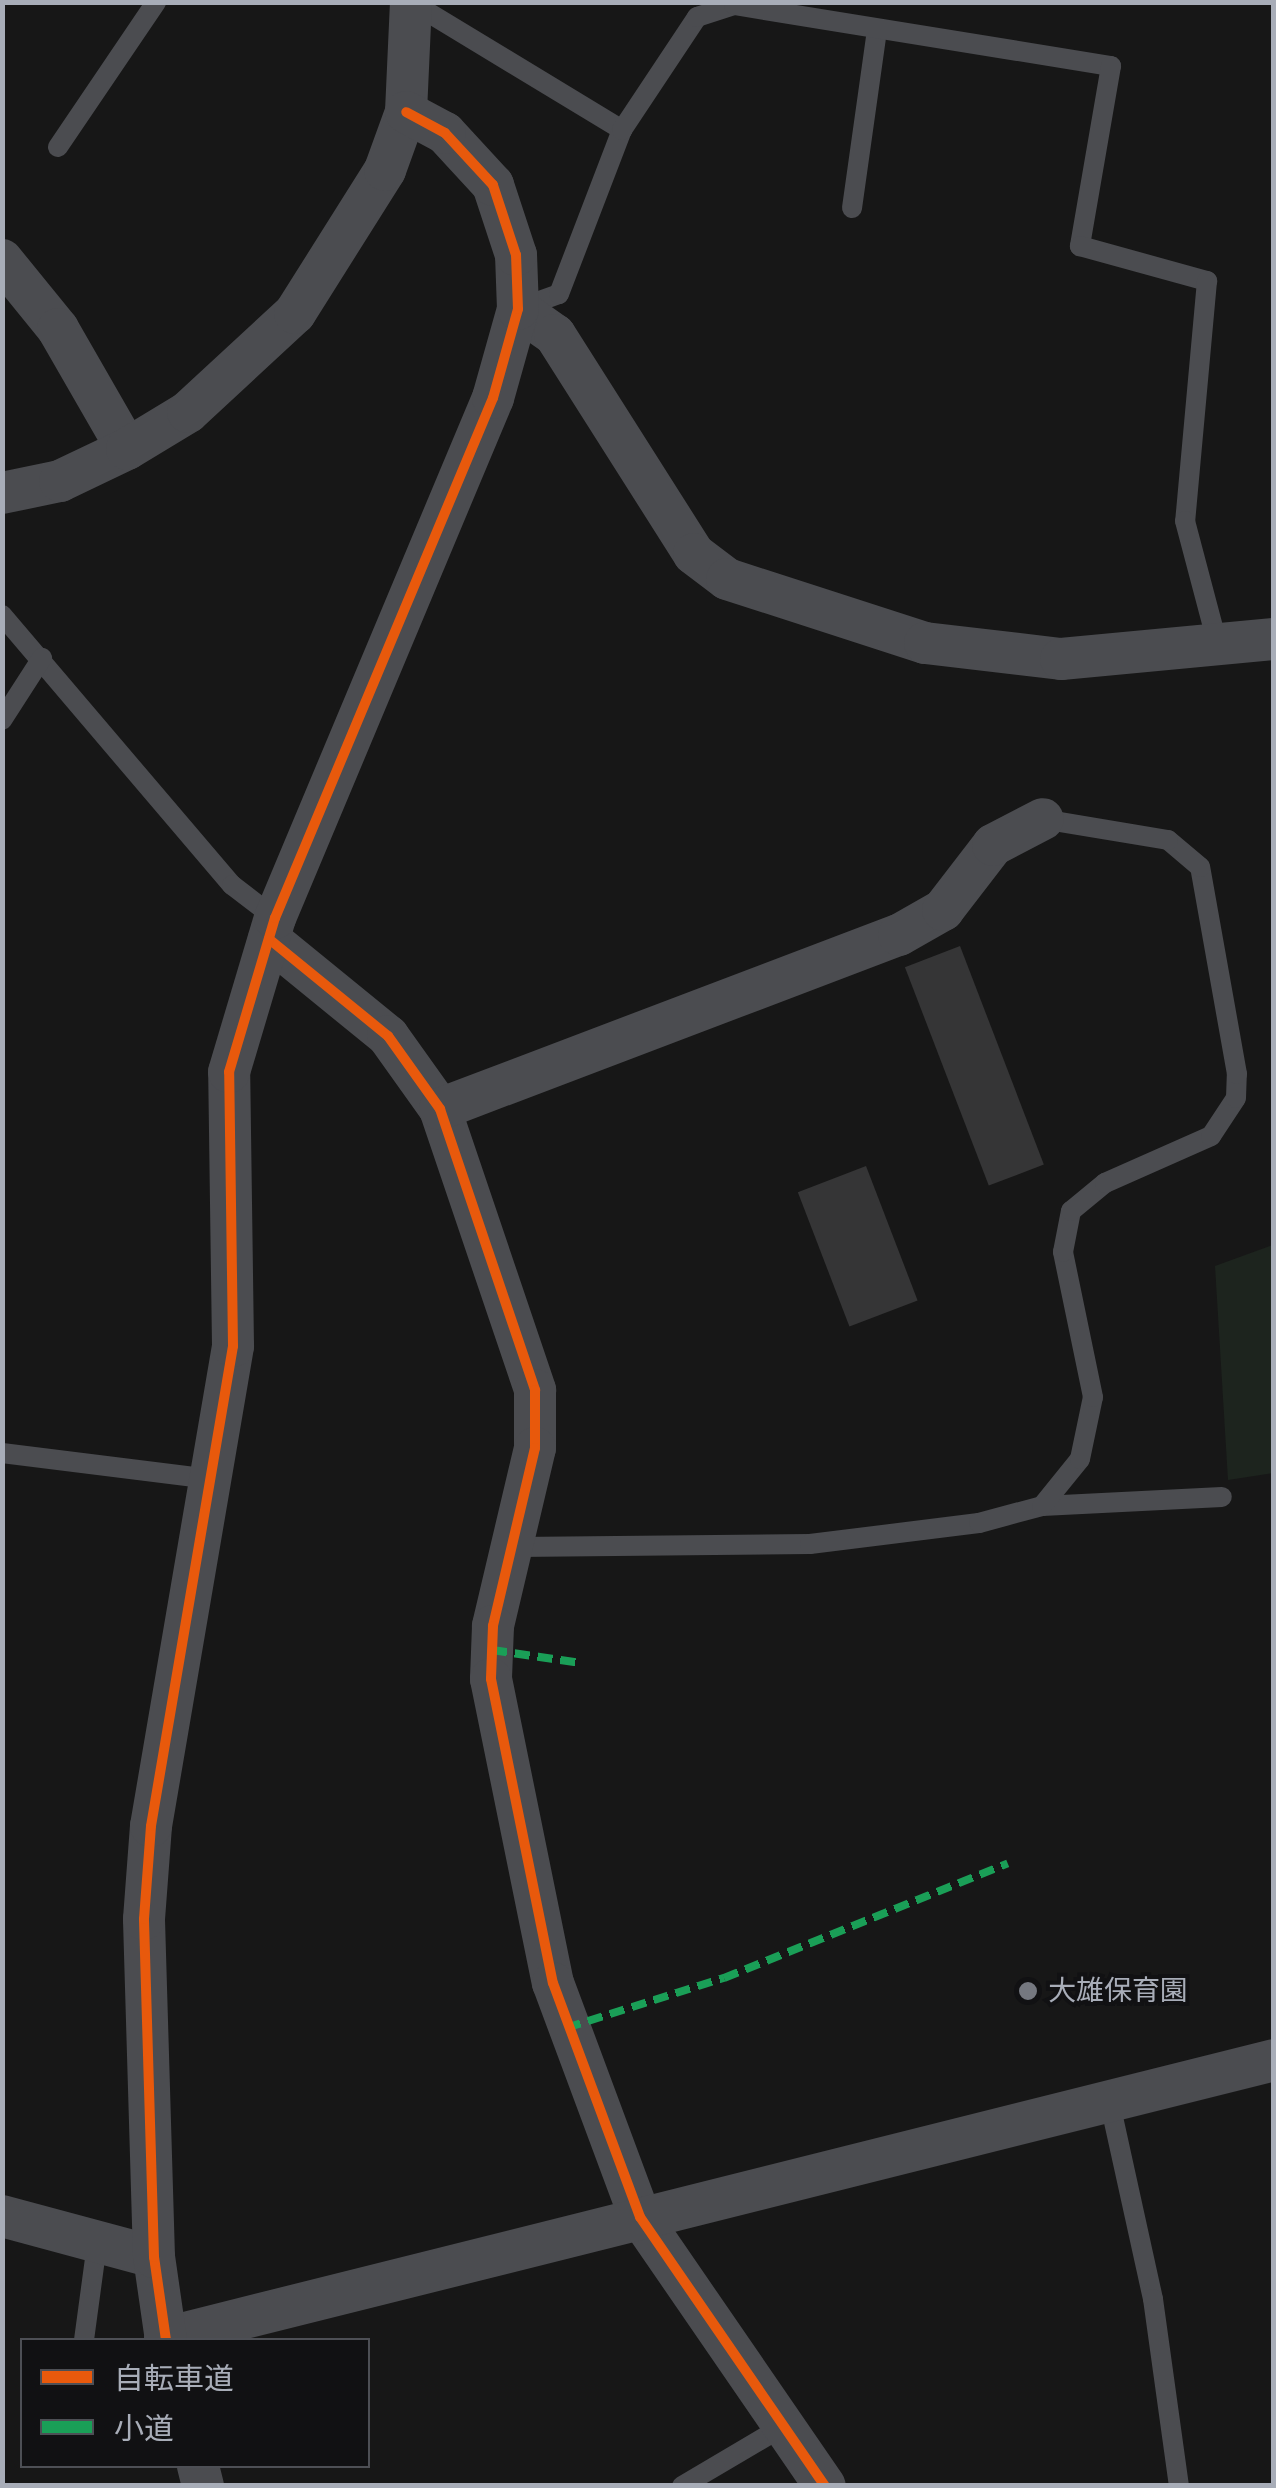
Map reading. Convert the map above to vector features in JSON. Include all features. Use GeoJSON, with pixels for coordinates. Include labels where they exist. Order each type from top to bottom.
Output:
{"type":"FeatureCollection","features":[{"type":"Feature","properties":{"kind":"street"},"geometry":{"type":"LineString","coordinates":[[2,493],[60,481],[127,449],[188,412],[294,313],[359,222],[406,112],[411,2]]}},
{"type":"Feature","properties":{"kind":"street"},"geometry":{"type":"LineString","coordinates":[[165,2338],[154,2257],[145,1901],[236,1293],[229,1072],[272,928],[492,398],[518,309],[516,255],[493,184],[446,133],[406,112]]}},
{"type":"Feature","properties":{"kind":"street"},"geometry":{"type":"LineString","coordinates":[[2,260],[58,329],[127,449]]}},
{"type":"Feature","properties":{"kind":"street"},"geometry":{"type":"LineString","coordinates":[[518,309],[554,335],[694,554],[727,580],[925,642],[1099,662],[1274,639]]}},
{"type":"Feature","properties":{"kind":"street"},"geometry":{"type":"LineString","coordinates":[[440,1109],[899,936],[943,910],[993,845],[1043,819]]}},
{"type":"Feature","properties":{"kind":"street"},"geometry":{"type":"LineString","coordinates":[[272,928],[388,1036],[440,1109],[535,1390],[516,1547],[492,1650],[503,1749],[552,1983],[640,2217],[825,2486]]}},
{"type":"Feature","properties":{"kind":"street"},"geometry":{"type":"LineString","coordinates":[[169,2338],[1109,2098],[1274,2060]]}},
{"type":"Feature","properties":{"kind":"street"},"geometry":{"type":"LineString","coordinates":[[2,2216],[154,2257]]}},
{"type":"Feature","properties":{"kind":"lane"},"geometry":{"type":"LineString","coordinates":[[58,147],[156,2]]}},
{"type":"Feature","properties":{"kind":"lane"},"geometry":{"type":"LineString","coordinates":[[411,2],[622,130]]}},
{"type":"Feature","properties":{"kind":"lane"},"geometry":{"type":"LineString","coordinates":[[518,309],[559,294],[622,130],[697,16],[734,5],[877,30],[1017,44],[1111,66],[1080,246],[1207,281],[1185,521],[1218,648]]}},
{"type":"Feature","properties":{"kind":"lane"},"geometry":{"type":"LineString","coordinates":[[852,208],[877,30]]}},
{"type":"Feature","properties":{"kind":"lane"},"geometry":{"type":"LineString","coordinates":[[2,615],[272,928]]}},
{"type":"Feature","properties":{"kind":"lane"},"geometry":{"type":"LineString","coordinates":[[2,720],[42,658]]}},
{"type":"Feature","properties":{"kind":"lane"},"geometry":{"type":"LineString","coordinates":[[1042,1506],[1080,1459],[1093,1419],[1063,1252],[1072,1211],[1105,1183],[1211,1136],[1236,1098],[1237,1074],[1200,868],[1168,840],[1043,819]]}},
{"type":"Feature","properties":{"kind":"lane"},"geometry":{"type":"LineString","coordinates":[[2,1453],[210,1480]]}},
{"type":"Feature","properties":{"kind":"lane"},"geometry":{"type":"LineString","coordinates":[[516,1547],[810,1544],[1042,1506],[1222,1497]]}},
{"type":"Feature","properties":{"kind":"lane"},"geometry":{"type":"LineString","coordinates":[[1109,2098],[1153,2300],[1179,2486]]}},
{"type":"Feature","properties":{"kind":"lane"},"geometry":{"type":"LineString","coordinates":[[84,2338],[97,2244]]}},
{"type":"Feature","properties":{"kind":"lane"},"geometry":{"type":"LineString","coordinates":[[682,2486],[784,2426]]}},
{"type":"Feature","properties":{"kind":"shaded area"},"geometry":{"type":"Polygon","coordinates":[[[1273,1245],[1273,1473],[1228,1480],[1215,1266],[1273,1245]]]}},
{"type":"Feature","properties":{"kind":"building"},"geometry":{"type":"Polygon","coordinates":[[[960,946],[1044,1164],[989,1186],[905,967],[960,946]]]}},
{"type":"Feature","properties":{"kind":"building"},"geometry":{"type":"Polygon","coordinates":[[[866,1166],[918,1300],[849,1327],[798,1192],[866,1166]]]}},
{"type":"Feature","properties":{"kind":"marked path"},"geometry":{"type":"LineString","coordinates":[[492,1650],[581,1663]]}},
{"type":"Feature","properties":{"kind":"marked path"},"geometry":{"type":"LineString","coordinates":[[566,2028],[724,1978],[1008,1863]]}},
{"type":"Feature","properties":{"kind":"cycle path"},"geometry":{"type":"LineString","coordinates":[[166,2338],[154,2257],[144,1919],[151,1826],[233,1346],[229,1072],[275,918],[493,398],[518,309],[516,255],[493,185],[445,133],[406,112]]}},
{"type":"Feature","properties":{"kind":"cycle path"},"geometry":{"type":"LineString","coordinates":[[269,939],[388,1036],[440,1109],[535,1390],[535,1448],[493,1626],[491,1679],[553,1983],[640,2217],[825,2486]]}},
{"type":"Feature","properties":{"kind":"place","name":"大雄保育園"},"geometry":{"type":"Point","coordinates":[1028,1991]}}]}
